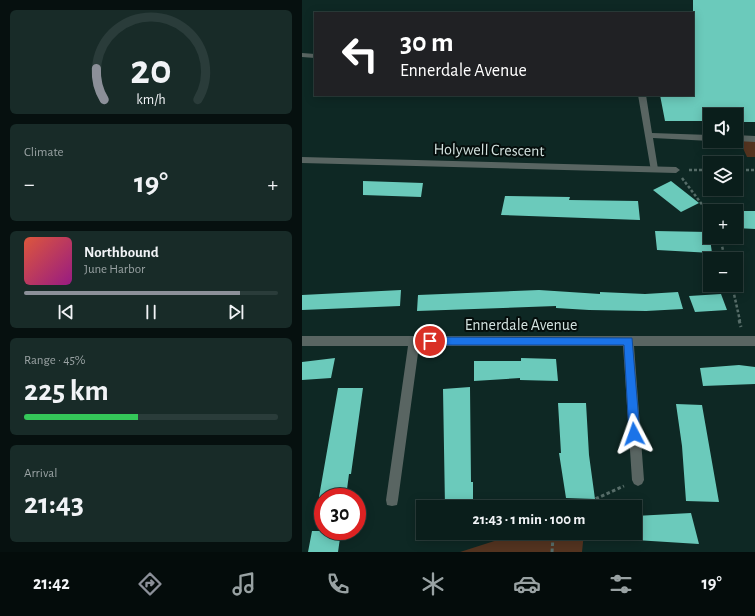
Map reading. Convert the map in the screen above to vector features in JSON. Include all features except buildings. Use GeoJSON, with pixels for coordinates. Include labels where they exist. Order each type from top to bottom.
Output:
{"type":"FeatureCollection","features":[{"type":"Feature","properties":{"kind":"street"},"geometry":{"type":"LineString","coordinates":[[302,55],[314,56]]}},
{"type":"Feature","properties":{"kind":"street"},"geometry":{"type":"LineString","coordinates":[[642,96],[654,170]]}},
{"type":"Feature","properties":{"kind":"street"},"geometry":{"type":"LineString","coordinates":[[648,135],[703,138]]}},
{"type":"Feature","properties":{"kind":"street"},"geometry":{"type":"LineString","coordinates":[[743,138],[755,139]]}},
{"type":"Feature","properties":{"kind":"street","name":"Holywell Crescent"},"geometry":{"type":"LineString","coordinates":[[302,160],[676,170]]}},
{"type":"Feature","properties":{"kind":"street","name":"Ennerdale Avenue"},"geometry":{"type":"LineString","coordinates":[[302,341],[750,341]]}},
{"type":"Feature","properties":{"kind":"street"},"geometry":{"type":"LineString","coordinates":[[392,500],[414,341]]}},
{"type":"Feature","properties":{"kind":"street"},"geometry":{"type":"LineString","coordinates":[[628,341],[638,480]]}},
{"type":"Feature","properties":{"kind":"path"},"geometry":{"type":"LineString","coordinates":[[676,170],[703,170]]}},
{"type":"Feature","properties":{"kind":"path"},"geometry":{"type":"LineString","coordinates":[[676,170],[703,206]]}},
{"type":"Feature","properties":{"kind":"path"},"geometry":{"type":"LineString","coordinates":[[743,170],[755,170]]}},
{"type":"Feature","properties":{"kind":"path"},"geometry":{"type":"LineString","coordinates":[[734,292],[750,341]]}},
{"type":"Feature","properties":{"kind":"path"},"geometry":{"type":"LineString","coordinates":[[595,500],[638,480]]}},
{"type":"Feature","properties":{"kind":"path"},"geometry":{"type":"LineString","coordinates":[[552,552],[553,540]]}},
{"type":"Feature","properties":{"kind":"shaded area"},"geometry":{"type":"Polygon","coordinates":[[[743,137],[755,137],[755,157],[747,157],[743,148],[743,137]]]}},
{"type":"Feature","properties":{"kind":"shaded area"},"geometry":{"type":"Polygon","coordinates":[[[497,540],[583,540],[582,552],[460,552],[497,540]]]}},
{"type":"Feature","properties":{"kind":"route"},"geometry":{"type":"LineString","coordinates":[[430,341],[628,341],[634,434]]}}]}
